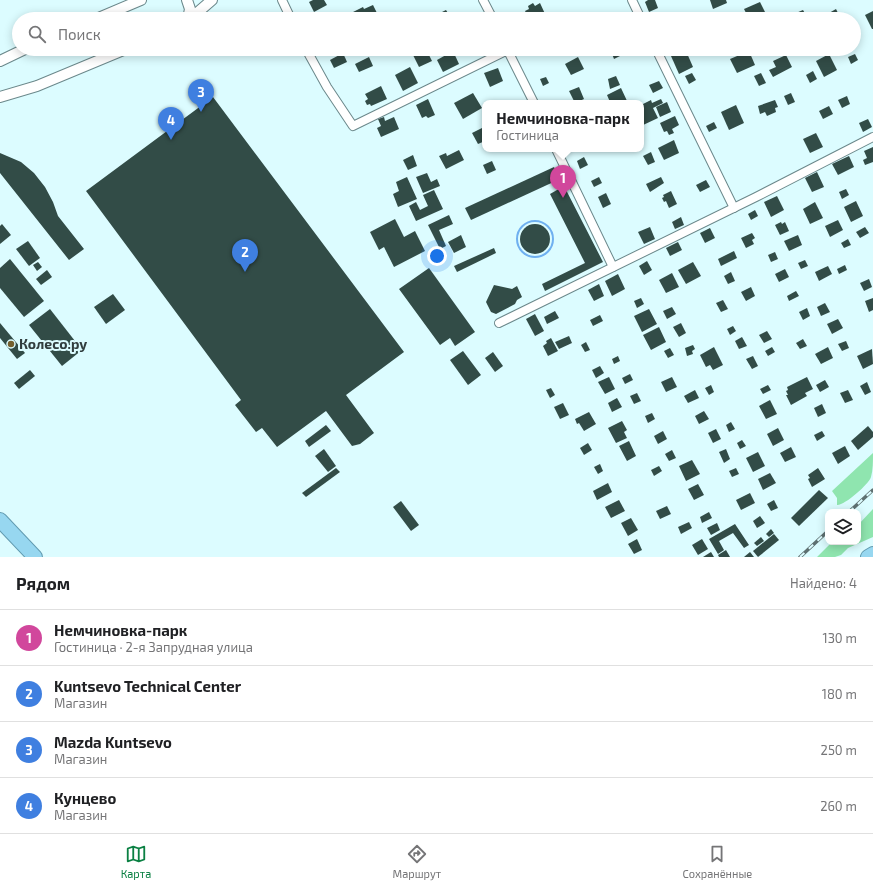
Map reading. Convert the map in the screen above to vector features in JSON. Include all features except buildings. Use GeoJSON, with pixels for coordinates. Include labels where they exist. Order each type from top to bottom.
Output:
{"type":"FeatureCollection","features":[{"type":"Feature","properties":{"kind":"highway"},"geometry":{"type":"LineString","coordinates":[[0,520],[35,557]]}},
{"type":"Feature","properties":{"kind":"highway"},"geometry":{"type":"LineString","coordinates":[[0,531],[22,557]]}},
{"type":"Feature","properties":{"kind":"highway"},"geometry":{"type":"LineString","coordinates":[[868,557],[873,554]]}},
{"type":"Feature","properties":{"kind":"street"},"geometry":{"type":"LineString","coordinates":[[113,12],[141,0]]}},
{"type":"Feature","properties":{"kind":"street"},"geometry":{"type":"LineString","coordinates":[[187,0],[190,12]]}},
{"type":"Feature","properties":{"kind":"street"},"geometry":{"type":"LineString","coordinates":[[197,12],[212,0]]}},
{"type":"Feature","properties":{"kind":"street"},"geometry":{"type":"LineString","coordinates":[[282,0],[288,12]]}},
{"type":"Feature","properties":{"kind":"street"},"geometry":{"type":"LineString","coordinates":[[483,0],[489,12]]}},
{"type":"Feature","properties":{"kind":"street"},"geometry":{"type":"LineString","coordinates":[[632,0],[638,12]]}},
{"type":"Feature","properties":{"kind":"street"},"geometry":{"type":"LineString","coordinates":[[0,61],[12,55]]}},
{"type":"Feature","properties":{"kind":"street"},"geometry":{"type":"LineString","coordinates":[[0,97],[37,86],[109,56]]}},
{"type":"Feature","properties":{"kind":"street"},"geometry":{"type":"LineString","coordinates":[[310,56],[327,87],[353,126],[494,56]]}},
{"type":"Feature","properties":{"kind":"street"},"geometry":{"type":"LineString","coordinates":[[511,56],[533,100]]}},
{"type":"Feature","properties":{"kind":"street"},"geometry":{"type":"LineString","coordinates":[[659,56],[734,208]]}},
{"type":"Feature","properties":{"kind":"street"},"geometry":{"type":"LineString","coordinates":[[499,323],[734,208],[873,137]]}},
{"type":"Feature","properties":{"kind":"street"},"geometry":{"type":"LineString","coordinates":[[557,152],[613,267]]}},
{"type":"Feature","properties":{"kind":"green space"},"geometry":{"type":"Polygon","coordinates":[[[873,453],[872,471],[869,480],[861,489],[845,502],[837,505],[837,498],[832,491],[873,453]]]}},
{"type":"Feature","properties":{"kind":"green space"},"geometry":{"type":"Polygon","coordinates":[[[873,509],[873,537],[861,542],[861,522],[873,509]]]}},
{"type":"Feature","properties":{"kind":"green space"},"geometry":{"type":"Polygon","coordinates":[[[829,545],[855,545],[848,548],[841,555],[835,557],[817,557],[829,545]]]}},
{"type":"Feature","properties":{"kind":"waterway"},"geometry":{"type":"LineString","coordinates":[[535,221],[548,226],[553,239],[548,252],[535,257],[522,252],[517,239],[522,226],[535,221]]}},
{"type":"Feature","properties":{"kind":"railway"},"geometry":{"type":"LineString","coordinates":[[852,509],[873,490]]}},
{"type":"Feature","properties":{"kind":"railway"},"geometry":{"type":"LineString","coordinates":[[800,557],[825,534]]}},
{"type":"Feature","properties":{"kind":"place","name":"Mazda Kuntsevo"},"geometry":{"type":"Point","coordinates":[201,112]}},
{"type":"Feature","properties":{"kind":"place","name":"Кунцево"},"geometry":{"type":"Point","coordinates":[171,140]}},
{"type":"Feature","properties":{"kind":"place","name":"Немчиновка-парк"},"geometry":{"type":"Point","coordinates":[563,198]}},
{"type":"Feature","properties":{"kind":"place","name":"Kuntsevo Technical Center"},"geometry":{"type":"Point","coordinates":[245,272]}},
{"type":"Feature","properties":{"kind":"place","name":"Колесо.ру"},"geometry":{"type":"Point","coordinates":[11,344]}}]}
